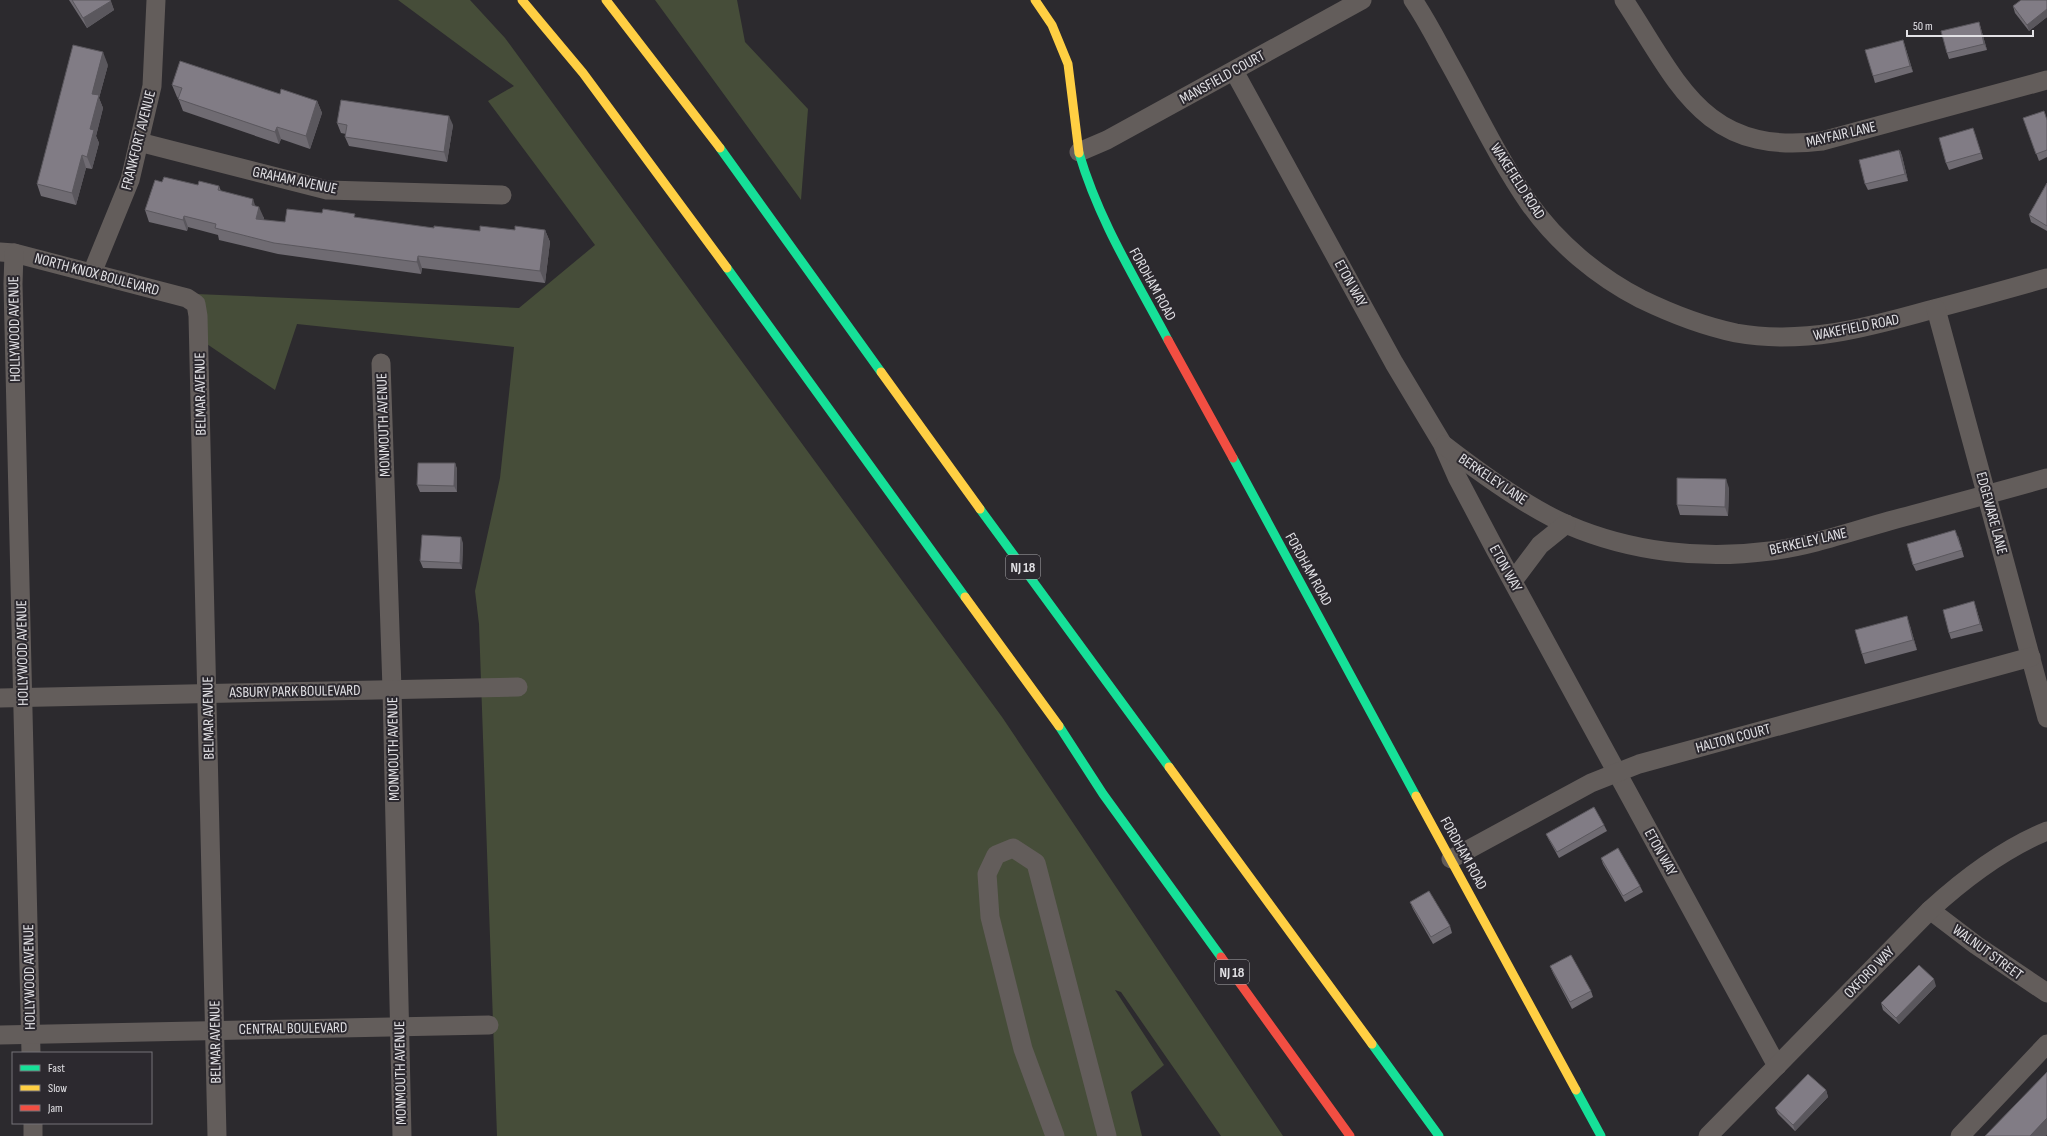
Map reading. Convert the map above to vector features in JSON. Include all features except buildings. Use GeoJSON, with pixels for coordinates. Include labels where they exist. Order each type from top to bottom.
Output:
{"type":"FeatureCollection","features":[{"type":"Feature","properties":{"kind":"main road","name":"NJ 18"},"geometry":{"type":"LineString","coordinates":[[522,0],[583,73],[678,200],[1057,723],[1103,794],[1350,1136]]}},
{"type":"Feature","properties":{"kind":"main road","name":"NJ 18"},"geometry":{"type":"LineString","coordinates":[[606,0],[641,44],[751,192],[1223,842],[1439,1136]]}},
{"type":"Feature","properties":{"kind":"main road","name":"FORDHAM ROAD"},"geometry":{"type":"LineString","coordinates":[[1034,0],[1052,26],[1068,64],[1072,82],[1080,152],[1089,187],[1103,220],[1601,1136]]}},
{"type":"Feature","properties":{"kind":"street","name":"FRANKFORT AVENUE"},"geometry":{"type":"LineString","coordinates":[[92,273],[130,180],[139,142],[152,86],[156,0]]}},
{"type":"Feature","properties":{"kind":"street","name":"MANSFIELD COURT"},"geometry":{"type":"LineString","coordinates":[[1080,152],[1107,140],[1362,0]]}},
{"type":"Feature","properties":{"kind":"street","name":"WAKEFIELD ROAD"},"geometry":{"type":"LineString","coordinates":[[1413,0],[1428,24],[1508,170],[1530,204],[1548,227],[1573,252],[1599,274],[1625,291],[1662,309],[1700,324],[1737,333],[1773,336],[1812,336],[1844,332],[1936,309],[2047,278]]}},
{"type":"Feature","properties":{"kind":"street","name":"MAYFAIR LANE"},"geometry":{"type":"LineString","coordinates":[[1624,0],[1683,90],[1696,105],[1727,129],[1760,141],[1780,144],[1822,141],[2047,80]]}},
{"type":"Feature","properties":{"kind":"street","name":"ETON WAY"},"geometry":{"type":"LineString","coordinates":[[1234,70],[1394,363],[1442,444],[1460,484],[1777,1066]]}},
{"type":"Feature","properties":{"kind":"street","name":"GRAHAM AVENUE"},"geometry":{"type":"LineString","coordinates":[[139,142],[327,190],[502,195]]}},
{"type":"Feature","properties":{"kind":"street","name":"NORTH KNOX BOULEVARD"},"geometry":{"type":"LineString","coordinates":[[7,252],[92,273],[193,301]]}},
{"type":"Feature","properties":{"kind":"street","name":"HOLLYWOOD AVENUE"},"geometry":{"type":"LineString","coordinates":[[7,252],[13,284],[31,1052]]}},
{"type":"Feature","properties":{"kind":"street","name":"BELMAR AVENUE"},"geometry":{"type":"LineString","coordinates":[[193,301],[196,304],[198,316],[217,1136]]}},
{"type":"Feature","properties":{"kind":"street","name":"EDGEWARE LANE"},"geometry":{"type":"LineString","coordinates":[[1936,309],[2047,718]]}},
{"type":"Feature","properties":{"kind":"street","name":"MONMOUTH AVENUE"},"geometry":{"type":"LineString","coordinates":[[381,363],[392,689],[402,1136]]}},
{"type":"Feature","properties":{"kind":"street","name":"BERKELEY LANE"},"geometry":{"type":"LineString","coordinates":[[1442,444],[1536,508],[1566,524],[1608,539],[1660,551],[1699,555],[1747,554],[1798,546],[2047,478]]}},
{"type":"Feature","properties":{"kind":"street"},"geometry":{"type":"LineString","coordinates":[[1513,581],[1540,546],[1566,524]]}},
{"type":"Feature","properties":{"kind":"street","name":"HALTON COURT"},"geometry":{"type":"LineString","coordinates":[[1451,859],[1591,783],[1639,764],[2031,657]]}},
{"type":"Feature","properties":{"kind":"street","name":"ASBURY PARK BOULEVARD"},"geometry":{"type":"LineString","coordinates":[[0,698],[207,692],[518,687]]}},
{"type":"Feature","properties":{"kind":"street","name":"OXFORD WAY"},"geometry":{"type":"LineString","coordinates":[[1708,1136],[1930,910],[1962,882],[2004,853],[2047,831]]}},
{"type":"Feature","properties":{"kind":"street"},"geometry":{"type":"LineString","coordinates":[[1055,1136],[1023,1049],[990,917],[987,874],[996,855],[1013,848],[1036,863],[1107,1136]]}},
{"type":"Feature","properties":{"kind":"street","name":"WALNUT STREET"},"geometry":{"type":"LineString","coordinates":[[1930,910],[1976,945],[2047,993]]}},
{"type":"Feature","properties":{"kind":"street","name":"CENTRAL BOULEVARD"},"geometry":{"type":"LineString","coordinates":[[0,1035],[489,1025]]}},
{"type":"Feature","properties":{"kind":"street"},"geometry":{"type":"LineString","coordinates":[[1960,1136],[2047,1044]]}},
{"type":"Feature","properties":{"kind":"street"},"geometry":{"type":"LineString","coordinates":[[33,1124],[33,1136]]}},
{"type":"Feature","properties":{"kind":"green space"},"geometry":{"type":"Polygon","coordinates":[[[398,0],[470,0],[505,38],[1002,717],[1283,1136],[1221,1136],[1121,992],[1115,990],[1164,1065],[1131,1092],[1142,1136],[497,1136],[479,624],[475,591],[500,478],[514,347],[297,324],[275,390],[201,340],[196,294],[519,308],[595,245],[488,101],[514,86],[398,0]]]}},
{"type":"Feature","properties":{"kind":"green space"},"geometry":{"type":"Polygon","coordinates":[[[655,0],[737,0],[745,42],[808,109],[801,200],[655,0]]]}},
{"type":"Feature","properties":{"kind":"traffic: fast"},"geometry":{"type":"LineString","coordinates":[[720,148],[881,372]]}},
{"type":"Feature","properties":{"kind":"traffic: fast"},"geometry":{"type":"LineString","coordinates":[[1079,153],[1087,178],[1107,226],[1168,340]]}},
{"type":"Feature","properties":{"kind":"traffic: fast"},"geometry":{"type":"LineString","coordinates":[[727,268],[965,597]]}},
{"type":"Feature","properties":{"kind":"traffic: fast"},"geometry":{"type":"LineString","coordinates":[[1233,458],[1416,796]]}},
{"type":"Feature","properties":{"kind":"traffic: fast"},"geometry":{"type":"LineString","coordinates":[[980,509],[1169,767]]}},
{"type":"Feature","properties":{"kind":"traffic: fast"},"geometry":{"type":"LineString","coordinates":[[1059,726],[1103,794],[1221,957]]}},
{"type":"Feature","properties":{"kind":"traffic: fast"},"geometry":{"type":"LineString","coordinates":[[1372,1044],[1439,1136]]}},
{"type":"Feature","properties":{"kind":"traffic: fast"},"geometry":{"type":"LineString","coordinates":[[1576,1090],[1601,1136]]}},
{"type":"Feature","properties":{"kind":"traffic: slow"},"geometry":{"type":"LineString","coordinates":[[522,0],[583,73],[727,268]]}},
{"type":"Feature","properties":{"kind":"traffic: slow"},"geometry":{"type":"LineString","coordinates":[[606,0],[720,148]]}},
{"type":"Feature","properties":{"kind":"traffic: slow"},"geometry":{"type":"LineString","coordinates":[[1035,0],[1052,25],[1068,64],[1079,153]]}},
{"type":"Feature","properties":{"kind":"traffic: slow"},"geometry":{"type":"LineString","coordinates":[[881,372],[980,509]]}},
{"type":"Feature","properties":{"kind":"traffic: slow"},"geometry":{"type":"LineString","coordinates":[[965,597],[1059,726]]}},
{"type":"Feature","properties":{"kind":"traffic: slow"},"geometry":{"type":"LineString","coordinates":[[1169,767],[1372,1044]]}},
{"type":"Feature","properties":{"kind":"traffic: slow"},"geometry":{"type":"LineString","coordinates":[[1416,796],[1576,1090]]}},
{"type":"Feature","properties":{"kind":"traffic: jam"},"geometry":{"type":"LineString","coordinates":[[1168,340],[1233,458]]}},
{"type":"Feature","properties":{"kind":"traffic: jam"},"geometry":{"type":"LineString","coordinates":[[1221,957],[1350,1136]]}}]}
